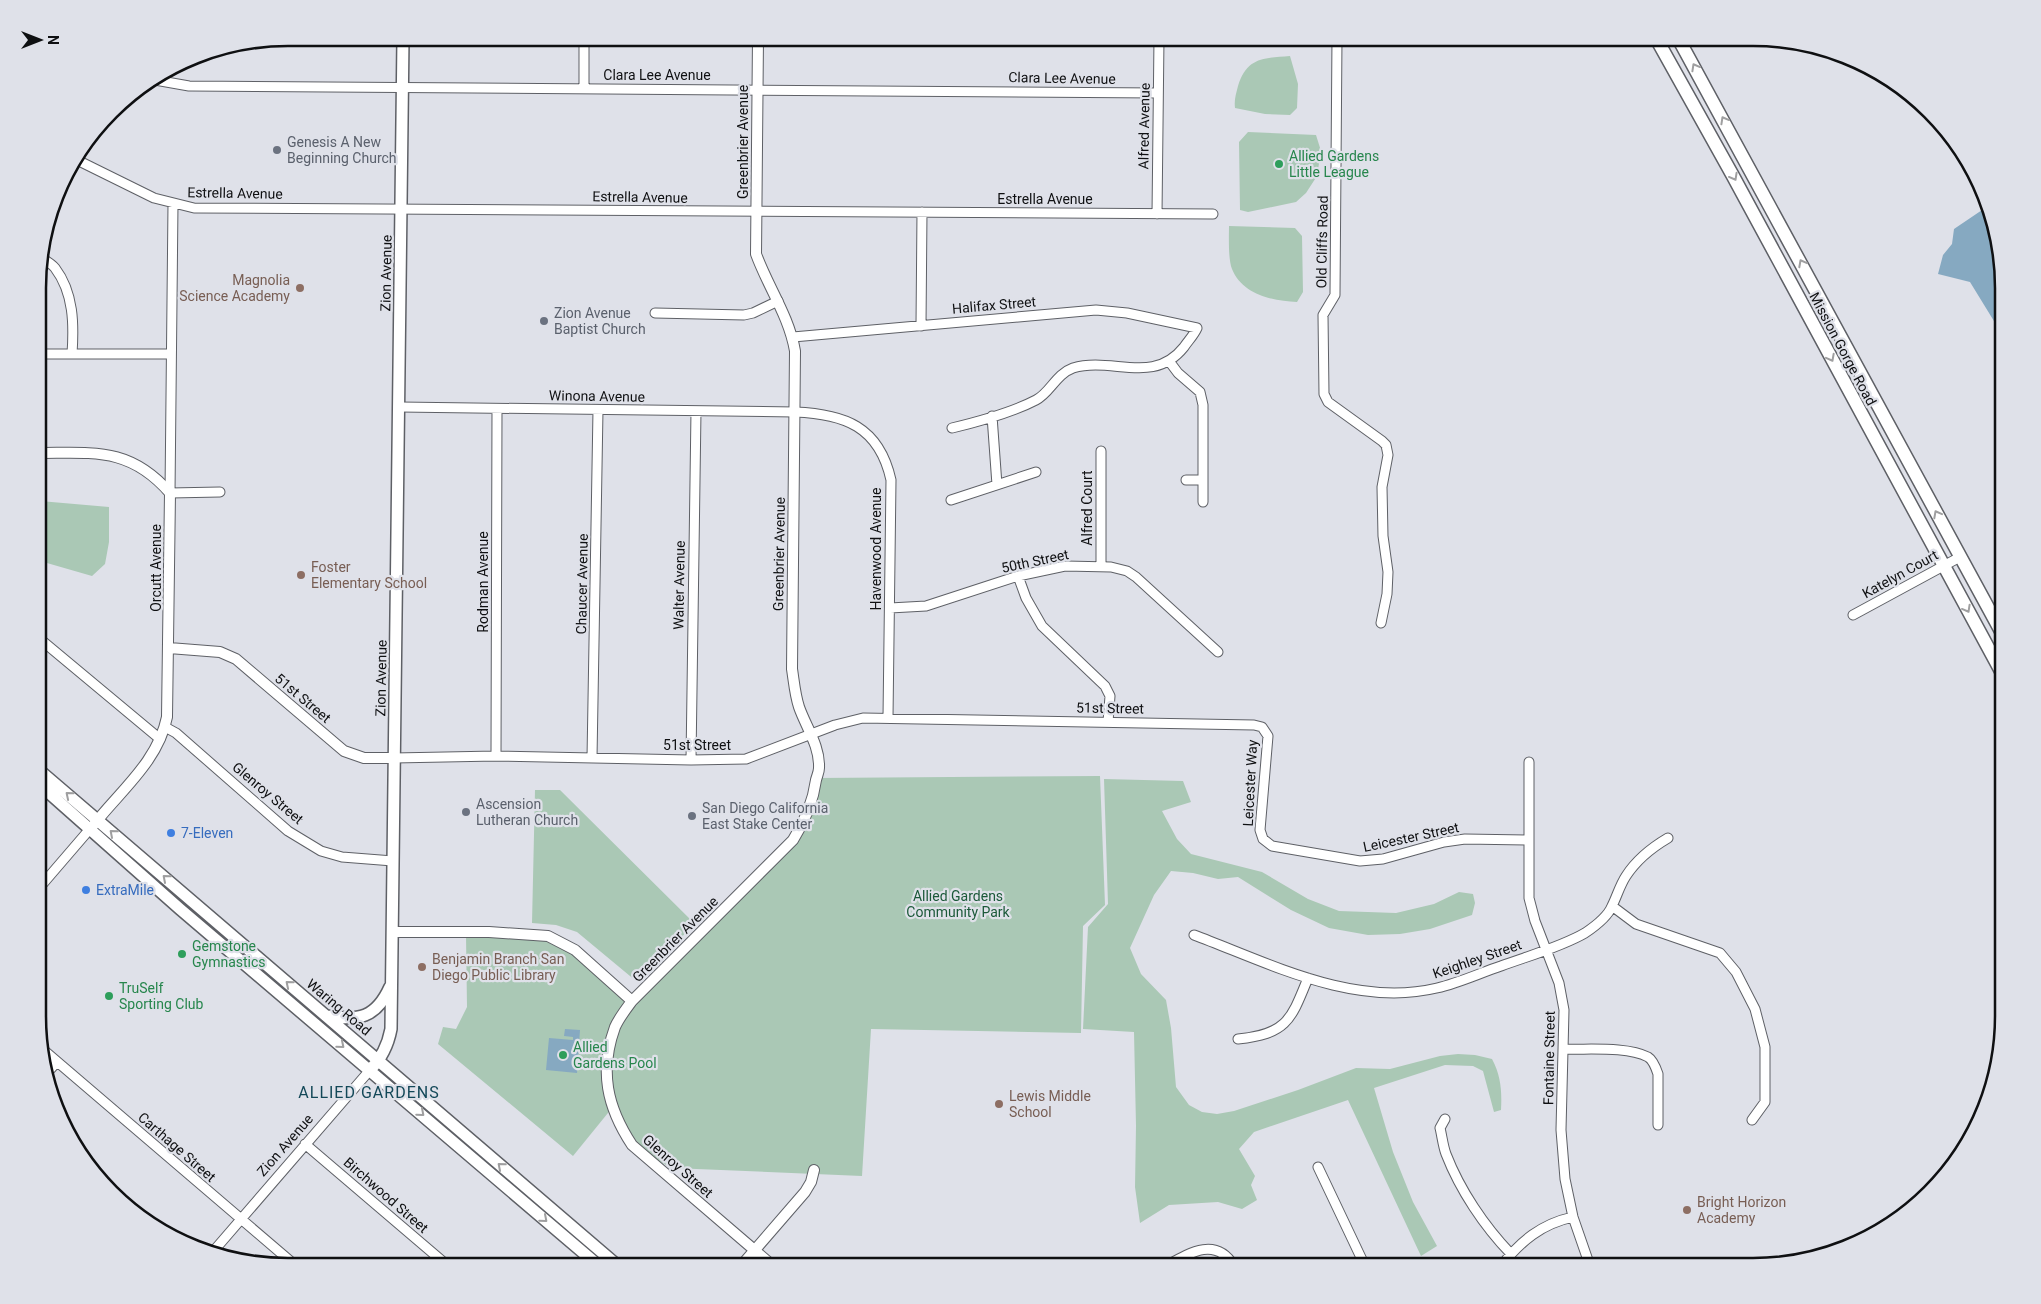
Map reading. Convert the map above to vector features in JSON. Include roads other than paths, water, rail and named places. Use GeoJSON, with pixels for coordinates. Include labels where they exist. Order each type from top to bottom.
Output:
{"type":"FeatureCollection","features":[{"type":"Feature","properties":{"kind":"main road","name":"Zion Avenue"},"geometry":{"type":"LineString","coordinates":[[370,1070],[379,1061],[389,1042],[391,985],[400,407],[403,46]]}},
{"type":"Feature","properties":{"kind":"main road","name":"Mission Gorge Road"},"geometry":{"type":"LineString","coordinates":[[1660,46],[1733,176],[1995,660]]}},
{"type":"Feature","properties":{"kind":"main road","name":"Mission Gorge Road"},"geometry":{"type":"LineString","coordinates":[[1682,46],[1995,620]]}},
{"type":"Feature","properties":{"kind":"main road","name":"Waring Road"},"geometry":{"type":"LineString","coordinates":[[46,776],[609,1258]]}},
{"type":"Feature","properties":{"kind":"main road","name":"Waring Road"},"geometry":{"type":"LineString","coordinates":[[46,791],[89,830],[590,1258]]}},
{"type":"Feature","properties":{"kind":"main road"},"geometry":{"type":"LineString","coordinates":[[327,1016],[349,1018],[361,1017],[371,1013],[383,1001],[391,985]]}},
{"type":"Feature","properties":{"kind":"street"},"geometry":{"type":"LineString","coordinates":[[584,46],[584,88]]}},
{"type":"Feature","properties":{"kind":"street","name":"Greenbrier Avenue"},"geometry":{"type":"LineString","coordinates":[[632,1001],[793,840],[805,820],[820,770],[812,735],[799,707],[792,669],[795,351],[788,323],[762,271],[756,254],[758,46]]}},
{"type":"Feature","properties":{"kind":"street","name":"Alfred Avenue"},"geometry":{"type":"LineString","coordinates":[[1157,214],[1159,46]]}},
{"type":"Feature","properties":{"kind":"street","name":"Old Cliffs Road"},"geometry":{"type":"LineString","coordinates":[[1337,46],[1335,295],[1323,315],[1324,394],[1328,402],[1386,445],[1388,455],[1382,487],[1383,536],[1388,579],[1381,623]]}},
{"type":"Feature","properties":{"kind":"street","name":"Clara Lee Avenue"},"geometry":{"type":"LineString","coordinates":[[163,81],[189,86],[403,86],[1158,93]]}},
{"type":"Feature","properties":{"kind":"street","name":"Estrella Avenue"},"geometry":{"type":"LineString","coordinates":[[82,162],[154,198],[194,208],[1213,214]]}},
{"type":"Feature","properties":{"kind":"street","name":"Orcutt Avenue"},"geometry":{"type":"LineString","coordinates":[[46,880],[140,772],[165,728],[169,648],[173,204]]}},
{"type":"Feature","properties":{"kind":"street"},"geometry":{"type":"LineString","coordinates":[[921,326],[922,212]]}},
{"type":"Feature","properties":{"kind":"street"},"geometry":{"type":"LineString","coordinates":[[48,262],[55,267],[69,293],[72,307],[72,354]]}},
{"type":"Feature","properties":{"kind":"street"},"geometry":{"type":"LineString","coordinates":[[655,313],[744,315],[753,313],[778,301]]}},
{"type":"Feature","properties":{"kind":"street","name":"Halifax Street"},"geometry":{"type":"LineString","coordinates":[[792,337],[1096,310],[1127,313],[1197,328],[1177,355],[1169,361]]}},
{"type":"Feature","properties":{"kind":"street"},"geometry":{"type":"LineString","coordinates":[[46,354],[171,354]]}},
{"type":"Feature","properties":{"kind":"street"},"geometry":{"type":"LineString","coordinates":[[952,428],[1038,399],[1057,378],[1072,368],[1088,366],[1150,367],[1165,364],[1169,361],[1178,373],[1200,392],[1203,406],[1203,502]]}},
{"type":"Feature","properties":{"kind":"street","name":"Winona Avenue"},"geometry":{"type":"LineString","coordinates":[[400,407],[795,412]]}},
{"type":"Feature","properties":{"kind":"street","name":"Rodman Avenue"},"geometry":{"type":"LineString","coordinates":[[496,756],[497,409]]}},
{"type":"Feature","properties":{"kind":"street","name":"Chaucer Avenue"},"geometry":{"type":"LineString","coordinates":[[592,758],[598,410]]}},
{"type":"Feature","properties":{"kind":"street","name":"Walter Avenue"},"geometry":{"type":"LineString","coordinates":[[691,760],[696,411]]}},
{"type":"Feature","properties":{"kind":"street","name":"Havenwood Avenue"},"geometry":{"type":"LineString","coordinates":[[795,412],[828,414],[853,424],[869,436],[885,461],[891,480],[888,718]]}},
{"type":"Feature","properties":{"kind":"street"},"geometry":{"type":"LineString","coordinates":[[992,416],[996,485]]}},
{"type":"Feature","properties":{"kind":"street","name":"Alfred Court"},"geometry":{"type":"LineString","coordinates":[[1101,451],[1101,566]]}},
{"type":"Feature","properties":{"kind":"street"},"geometry":{"type":"LineString","coordinates":[[46,453],[103,453],[115,456],[146,470],[170,493],[220,492]]}},
{"type":"Feature","properties":{"kind":"street"},"geometry":{"type":"LineString","coordinates":[[951,500],[1036,472]]}},
{"type":"Feature","properties":{"kind":"street"},"geometry":{"type":"LineString","coordinates":[[1186,480],[1203,480]]}},
{"type":"Feature","properties":{"kind":"street","name":"Katelyn Court"},"geometry":{"type":"LineString","coordinates":[[1853,615],[1960,557]]}},
{"type":"Feature","properties":{"kind":"street","name":"50th Street"},"geometry":{"type":"LineString","coordinates":[[890,608],[926,606],[1018,576],[1065,566],[1101,566],[1127,571],[1136,577],[1218,652]]}},
{"type":"Feature","properties":{"kind":"street"},"geometry":{"type":"LineString","coordinates":[[1018,576],[1026,598],[1042,626],[1104,686],[1110,696],[1108,722]]}},
{"type":"Feature","properties":{"kind":"street"},"geometry":{"type":"LineString","coordinates":[[46,644],[160,739]]}},
{"type":"Feature","properties":{"kind":"street","name":"51st Street"},"geometry":{"type":"LineString","coordinates":[[169,648],[220,652],[236,659],[344,751],[364,758],[496,756],[691,760],[746,759],[835,725],[863,718],[1254,725]]}},
{"type":"Feature","properties":{"kind":"street","name":"Leicester Way"},"geometry":{"type":"LineString","coordinates":[[1254,725],[1262,728],[1268,736],[1260,830],[1263,839],[1272,846]]}},
{"type":"Feature","properties":{"kind":"street","name":"Glenroy Street"},"geometry":{"type":"LineString","coordinates":[[165,728],[176,733],[288,831],[322,851],[342,857],[393,861]]}},
{"type":"Feature","properties":{"kind":"street","name":"Fontaine Street"},"geometry":{"type":"LineString","coordinates":[[1529,762],[1528,840],[1530,906],[1559,983],[1564,1010],[1561,1130],[1565,1179],[1573,1217],[1587,1258]]}},
{"type":"Feature","properties":{"kind":"street","name":"Keighley Street"},"geometry":{"type":"LineString","coordinates":[[1194,936],[1308,978],[1336,986],[1384,993],[1413,992],[1438,988],[1546,950],[1586,932],[1607,914],[1620,886],[1632,867],[1648,851],[1668,838]]}},
{"type":"Feature","properties":{"kind":"street","name":"Leicester Street"},"geometry":{"type":"LineString","coordinates":[[1272,846],[1360,862],[1383,859],[1444,842],[1465,839],[1528,840]]}},
{"type":"Feature","properties":{"kind":"street"},"geometry":{"type":"LineString","coordinates":[[1612,906],[1636,924],[1720,953],[1736,972],[1750,996],[1761,1028],[1764,1047],[1765,1102],[1752,1120]]}},
{"type":"Feature","properties":{"kind":"street"},"geometry":{"type":"LineString","coordinates":[[392,932],[489,932],[548,936],[575,950],[632,1001]]}},
{"type":"Feature","properties":{"kind":"street"},"geometry":{"type":"LineString","coordinates":[[1238,1039],[1264,1035],[1283,1025],[1294,1011],[1308,978]]}},
{"type":"Feature","properties":{"kind":"street","name":"Glenroy Street"},"geometry":{"type":"LineString","coordinates":[[632,1001],[616,1026],[607,1058],[607,1088],[610,1103],[620,1127],[632,1145],[763,1258]]}},
{"type":"Feature","properties":{"kind":"street"},"geometry":{"type":"LineString","coordinates":[[1564,1049],[1625,1051],[1648,1057],[1656,1066],[1658,1074],[1658,1125]]}},
{"type":"Feature","properties":{"kind":"street","name":"Carthage Street"},"geometry":{"type":"LineString","coordinates":[[50,1055],[286,1258]]}},
{"type":"Feature","properties":{"kind":"street"},"geometry":{"type":"LineString","coordinates":[[52,1067],[57,1062]]}},
{"type":"Feature","properties":{"kind":"street","name":"Zion Avenue"},"geometry":{"type":"LineString","coordinates":[[217,1247],[370,1070]]}},
{"type":"Feature","properties":{"kind":"street"},"geometry":{"type":"LineString","coordinates":[[1445,1119],[1440,1128],[1446,1154],[1462,1186],[1490,1232],[1511,1254]]}},
{"type":"Feature","properties":{"kind":"street","name":"Birchwood Street"},"geometry":{"type":"LineString","coordinates":[[305,1144],[439,1258]]}},
{"type":"Feature","properties":{"kind":"street"},"geometry":{"type":"LineString","coordinates":[[1318,1167],[1361,1258]]}},
{"type":"Feature","properties":{"kind":"street"},"geometry":{"type":"LineString","coordinates":[[748,1258],[805,1192],[811,1182],[814,1170]]}},
{"type":"Feature","properties":{"kind":"street"},"geometry":{"type":"LineString","coordinates":[[1508,1258],[1522,1241],[1546,1226],[1573,1217]]}},
{"type":"Feature","properties":{"kind":"street"},"geometry":{"type":"LineString","coordinates":[[1180,1258],[1192,1251],[1206,1249],[1224,1254],[1227,1258]]}},
{"type":"Feature","properties":{"kind":"water"},"geometry":{"type":"Polygon","coordinates":[[[1982,210],[1993,257],[1995,323],[1970,282],[1938,274],[1943,255],[1952,244],[1954,229],[1982,210]]]}},
{"type":"Feature","properties":{"kind":"water","name":"Allied Gardens Pool"},"geometry":{"type":"Polygon","coordinates":[[[565,1029],[580,1030],[577,1073],[546,1070],[549,1038],[573,1040],[573,1037],[564,1036],[565,1029]]]}},
{"type":"Feature","properties":{"kind":"place","name":"Genesis A New Beginning Church"},"geometry":{"type":"Point","coordinates":[277,150]}},
{"type":"Feature","properties":{"kind":"place","name":"Allied Gardens Little League"},"geometry":{"type":"Point","coordinates":[1279,164]}},
{"type":"Feature","properties":{"kind":"place","name":"Magnolia Science Academy"},"geometry":{"type":"Point","coordinates":[300,288]}},
{"type":"Feature","properties":{"kind":"place","name":"Zion Avenue Baptist Church"},"geometry":{"type":"Point","coordinates":[544,321]}},
{"type":"Feature","properties":{"kind":"place","name":"Foster Elementary School"},"geometry":{"type":"Point","coordinates":[301,575]}},
{"type":"Feature","properties":{"kind":"place","name":"Ascension Lutheran Church"},"geometry":{"type":"Point","coordinates":[466,812]}},
{"type":"Feature","properties":{"kind":"place","name":"San Diego California East Stake Center"},"geometry":{"type":"Point","coordinates":[692,816]}},
{"type":"Feature","properties":{"kind":"place","name":"7-Eleven"},"geometry":{"type":"Point","coordinates":[171,833]}},
{"type":"Feature","properties":{"kind":"place","name":"ExtraMile"},"geometry":{"type":"Point","coordinates":[86,890]}},
{"type":"Feature","properties":{"kind":"place","name":"Gemstone Gymnastics"},"geometry":{"type":"Point","coordinates":[182,954]}},
{"type":"Feature","properties":{"kind":"place","name":"Benjamin Branch San Diego Public Library"},"geometry":{"type":"Point","coordinates":[422,967]}},
{"type":"Feature","properties":{"kind":"place","name":"TruSelf Sporting Club"},"geometry":{"type":"Point","coordinates":[109,996]}},
{"type":"Feature","properties":{"kind":"place","name":"Allied Gardens Pool"},"geometry":{"type":"Point","coordinates":[563,1055]}},
{"type":"Feature","properties":{"kind":"place","name":"Lewis Middle School"},"geometry":{"type":"Point","coordinates":[999,1104]}},
{"type":"Feature","properties":{"kind":"place","name":"Bright Horizon Academy"},"geometry":{"type":"Point","coordinates":[1687,1210]}},
{"type":"Feature","properties":{"kind":"district","name":"ALLIED GARDENS"},"geometry":{"type":"Point","coordinates":[369,1092]}},
{"type":"Feature","properties":{"kind":"park label","name":"Allied Gardens Community Park"},"geometry":{"type":"Point","coordinates":[958,904]}}]}
